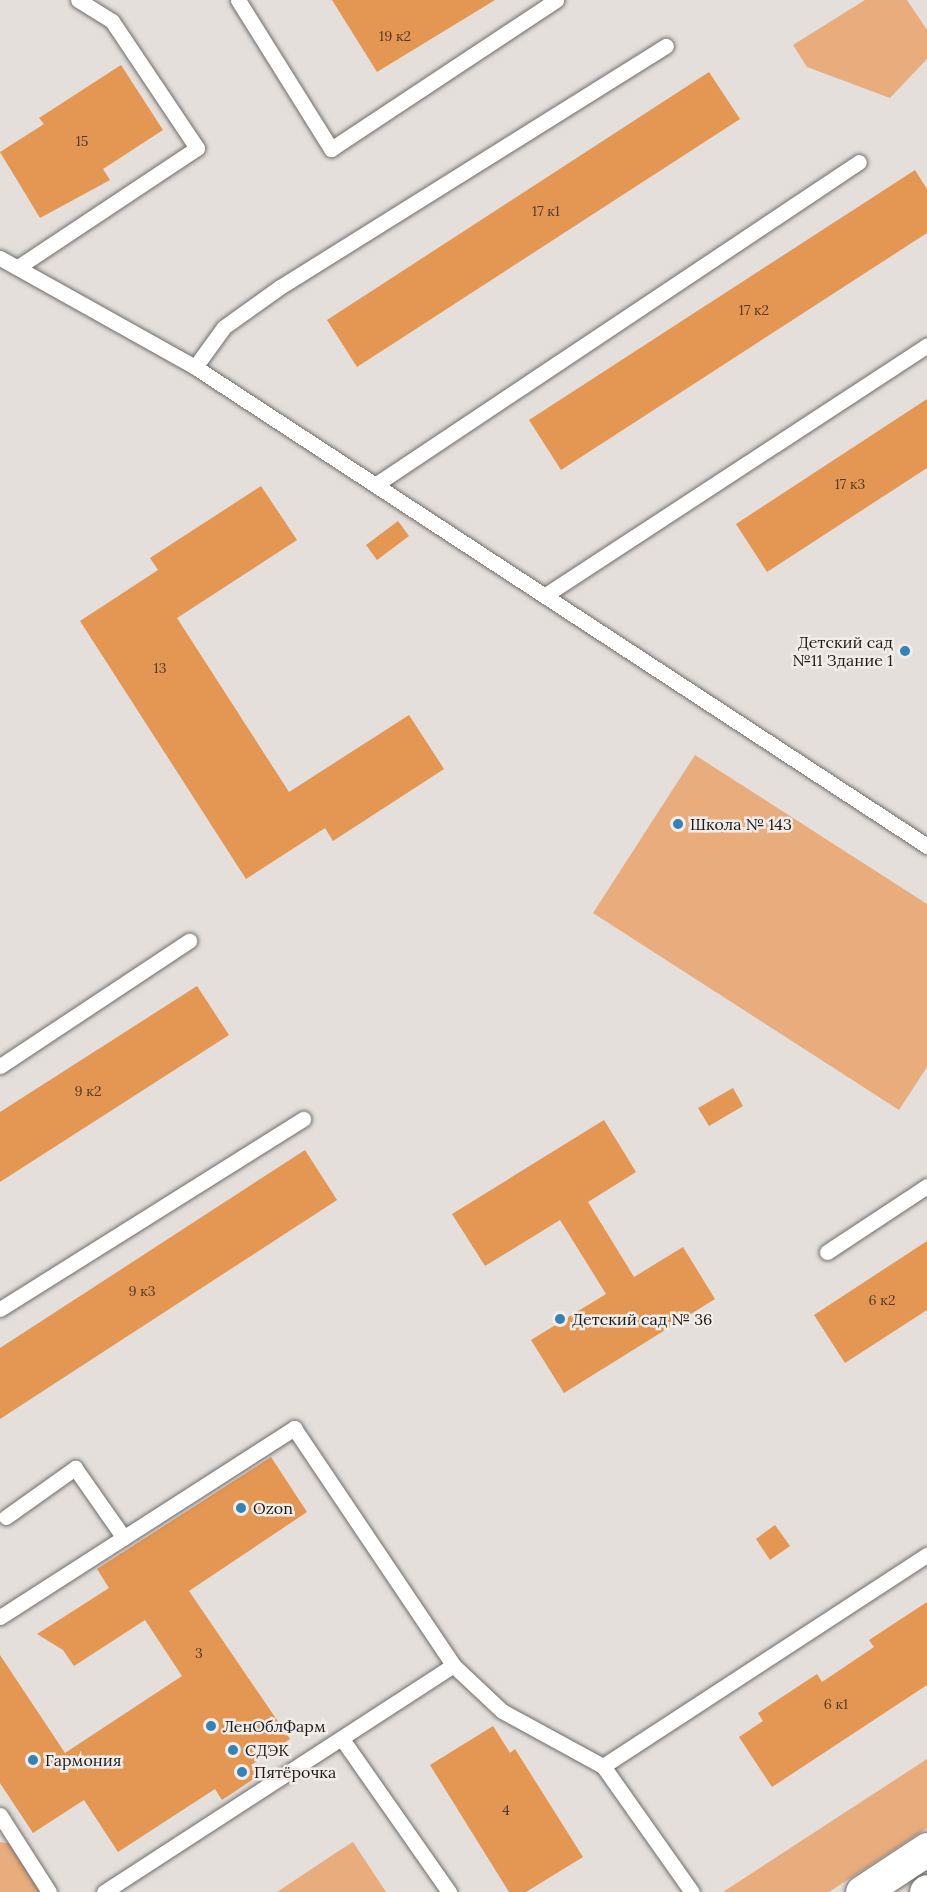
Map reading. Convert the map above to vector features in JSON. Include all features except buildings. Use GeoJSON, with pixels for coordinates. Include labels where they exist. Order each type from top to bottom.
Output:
{"type":"FeatureCollection","features":[{"type":"Feature","properties":{"kind":"street"},"geometry":{"type":"LineString","coordinates":[[862,1892],[927,1849]]}},
{"type":"Feature","properties":{"kind":"lane"},"geometry":{"type":"LineString","coordinates":[[18,267],[197,148],[112,21],[78,0]]}},
{"type":"Feature","properties":{"kind":"lane"},"geometry":{"type":"LineString","coordinates":[[238,0],[331,149],[556,0]]}},
{"type":"Feature","properties":{"kind":"lane"},"geometry":{"type":"LineString","coordinates":[[195,366],[224,327],[280,287],[666,46]]}},
{"type":"Feature","properties":{"kind":"lane"},"geometry":{"type":"LineString","coordinates":[[378,483],[859,162]]}},
{"type":"Feature","properties":{"kind":"lane"},"geometry":{"type":"LineString","coordinates":[[0,258],[195,366],[548,594],[927,846]]}},
{"type":"Feature","properties":{"kind":"lane"},"geometry":{"type":"LineString","coordinates":[[548,594],[927,345]]}},
{"type":"Feature","properties":{"kind":"lane"},"geometry":{"type":"LineString","coordinates":[[0,1066],[189,941]]}},
{"type":"Feature","properties":{"kind":"lane"},"geometry":{"type":"LineString","coordinates":[[0,1309],[303,1119]]}},
{"type":"Feature","properties":{"kind":"lane"},"geometry":{"type":"LineString","coordinates":[[827,1252],[927,1186]]}},
{"type":"Feature","properties":{"kind":"lane"},"geometry":{"type":"LineString","coordinates":[[0,1617],[294,1428],[453,1665],[502,1711],[603,1766],[693,1892]]}},
{"type":"Feature","properties":{"kind":"lane"},"geometry":{"type":"LineString","coordinates":[[6,1517],[75,1468],[124,1538]]}},
{"type":"Feature","properties":{"kind":"lane"},"geometry":{"type":"LineString","coordinates":[[603,1766],[927,1556]]}},
{"type":"Feature","properties":{"kind":"lane"},"geometry":{"type":"LineString","coordinates":[[107,1891],[453,1665]]}},
{"type":"Feature","properties":{"kind":"lane"},"geometry":{"type":"LineString","coordinates":[[342,1739],[449,1892]]}},
{"type":"Feature","properties":{"kind":"lane"},"geometry":{"type":"LineString","coordinates":[[0,1815],[49,1892]]}},
{"type":"Feature","properties":{"kind":"shaded area"},"geometry":{"type":"Polygon","coordinates":[[[865,0],[907,0],[927,30],[927,59],[890,98],[807,67],[793,45],[865,0]]]}},
{"type":"Feature","properties":{"kind":"shaded area"},"geometry":{"type":"Polygon","coordinates":[[[695,755],[927,904],[927,1067],[899,1110],[593,913],[695,755]]]}},
{"type":"Feature","properties":{"kind":"shaded area"},"geometry":{"type":"Polygon","coordinates":[[[927,1759],[927,1828],[829,1892],[723,1892],[927,1759]]]}},
{"type":"Feature","properties":{"kind":"shaded area"},"geometry":{"type":"Polygon","coordinates":[[[0,1842],[12,1844],[42,1892],[0,1892],[0,1842]]]}},
{"type":"Feature","properties":{"kind":"shaded area"},"geometry":{"type":"Polygon","coordinates":[[[353,1842],[386,1892],[277,1892],[334,1854],[353,1842]]]}},
{"type":"Feature","properties":{"kind":"place","name":"Детский сад №11 Здание 1"},"geometry":{"type":"Point","coordinates":[905,651]}},
{"type":"Feature","properties":{"kind":"place","name":"Школа № 143"},"geometry":{"type":"Point","coordinates":[678,824]}},
{"type":"Feature","properties":{"kind":"place","name":"Детский сад № 36"},"geometry":{"type":"Point","coordinates":[560,1319]}},
{"type":"Feature","properties":{"kind":"place","name":"Ozon"},"geometry":{"type":"Point","coordinates":[241,1508]}},
{"type":"Feature","properties":{"kind":"place","name":"ЛенОблФарм"},"geometry":{"type":"Point","coordinates":[211,1726]}},
{"type":"Feature","properties":{"kind":"place","name":"СДЭК"},"geometry":{"type":"Point","coordinates":[233,1750]}},
{"type":"Feature","properties":{"kind":"place","name":"Гармония"},"geometry":{"type":"Point","coordinates":[33,1760]}},
{"type":"Feature","properties":{"kind":"place","name":"Пятёрочка"},"geometry":{"type":"Point","coordinates":[242,1772]}}]}
